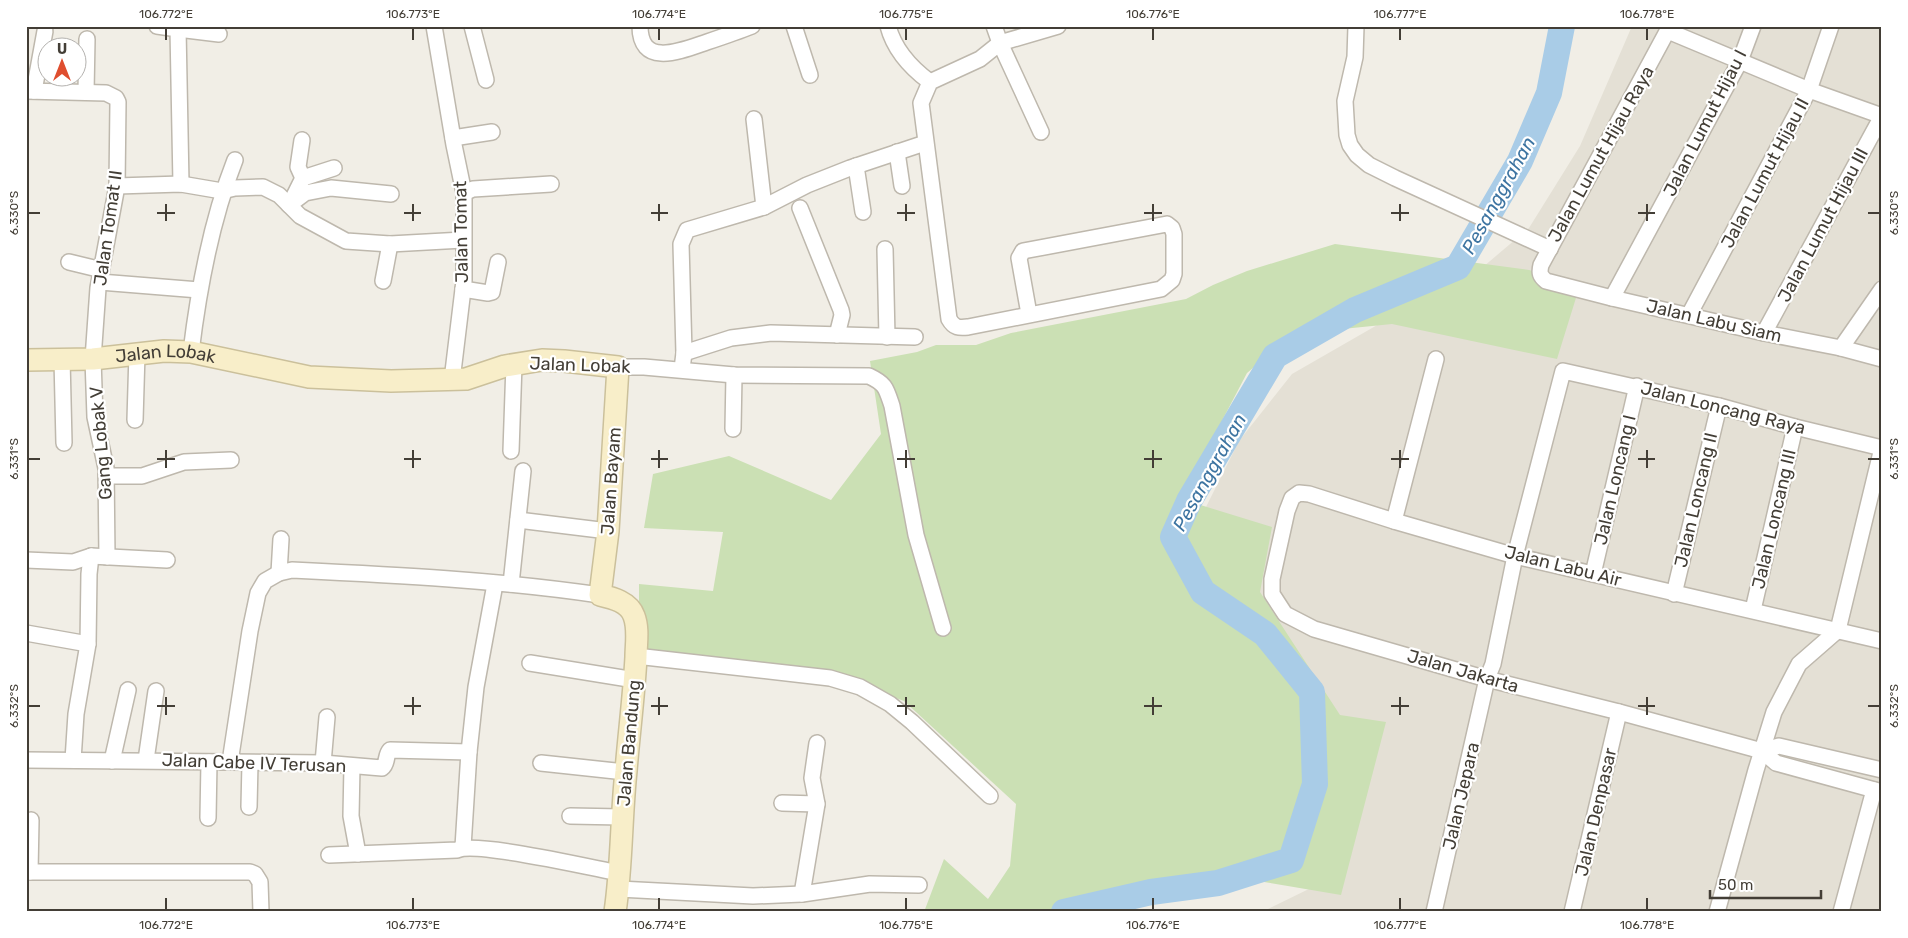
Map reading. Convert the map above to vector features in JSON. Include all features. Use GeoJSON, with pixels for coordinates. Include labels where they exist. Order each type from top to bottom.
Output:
{"type":"FeatureCollection","features":[{"type":"Feature","properties":{"kind":"street"},"geometry":{"type":"LineString","coordinates":[[157,26],[219,34]]}},
{"type":"Feature","properties":{"kind":"street","name":"Jalan Tomat"},"geometry":{"type":"LineString","coordinates":[[434,26],[464,193],[463,289],[452,380]]}},
{"type":"Feature","properties":{"kind":"street"},"geometry":{"type":"LineString","coordinates":[[472,26],[486,80]]}},
{"type":"Feature","properties":{"kind":"street"},"geometry":{"type":"LineString","coordinates":[[640,26],[642,41],[649,50],[661,54],[675,54],[752,26]]}},
{"type":"Feature","properties":{"kind":"street"},"geometry":{"type":"LineString","coordinates":[[794,26],[810,75]]}},
{"type":"Feature","properties":{"kind":"street"},"geometry":{"type":"LineString","coordinates":[[888,26],[892,40],[916,72],[930,82]]}},
{"type":"Feature","properties":{"kind":"street"},"geometry":{"type":"LineString","coordinates":[[994,26],[1041,132]]}},
{"type":"Feature","properties":{"kind":"street"},"geometry":{"type":"LineString","coordinates":[[1029,314],[1020,258],[1023,250],[1167,224],[1172,228],[1174,234],[1174,274],[1172,280],[1161,288],[968,327],[959,328],[952,324],[947,312],[921,103],[930,82],[980,59],[1000,43],[1058,26]]}},
{"type":"Feature","properties":{"kind":"street"},"geometry":{"type":"LineString","coordinates":[[1356,26],[1355,57],[1346,101],[1350,145],[1357,155],[1369,165],[1550,249]]}},
{"type":"Feature","properties":{"kind":"street","name":"Jalan Lumut Hijau I"},"geometry":{"type":"LineString","coordinates":[[1612,298],[1740,61],[1752,26]]}},
{"type":"Feature","properties":{"kind":"street","name":"Jalan Lumut Hijau II"},"geometry":{"type":"LineString","coordinates":[[1690,315],[1809,90],[1831,26]]}},
{"type":"Feature","properties":{"kind":"street"},"geometry":{"type":"LineString","coordinates":[[178,29],[180,184]]}},
{"type":"Feature","properties":{"kind":"street"},"geometry":{"type":"LineString","coordinates":[[1669,29],[1809,90],[1882,116]]}},
{"type":"Feature","properties":{"kind":"street","name":"Jalan Lumut Hijau Raya"},"geometry":{"type":"LineString","coordinates":[[1546,281],[1540,275],[1540,269],[1669,29]]}},
{"type":"Feature","properties":{"kind":"street"},"geometry":{"type":"LineString","coordinates":[[30,91],[45,31]]}},
{"type":"Feature","properties":{"kind":"street"},"geometry":{"type":"LineString","coordinates":[[86,88],[86,92]]}},
{"type":"Feature","properties":{"kind":"street","name":"Jalan Tomat II"},"geometry":{"type":"LineString","coordinates":[[30,91],[106,93],[116,98],[118,102],[117,186],[101,276],[93,359]]}},
{"type":"Feature","properties":{"kind":"street","name":"Jalan Lumut Hijau III"},"geometry":{"type":"LineString","coordinates":[[1764,333],[1882,116]]}},
{"type":"Feature","properties":{"kind":"street"},"geometry":{"type":"LineString","coordinates":[[754,119],[764,207]]}},
{"type":"Feature","properties":{"kind":"street"},"geometry":{"type":"LineString","coordinates":[[453,138],[492,132]]}},
{"type":"Feature","properties":{"kind":"street"},"geometry":{"type":"LineString","coordinates":[[302,140],[298,167],[303,178]]}},
{"type":"Feature","properties":{"kind":"street"},"geometry":{"type":"LineString","coordinates":[[682,369],[684,353],[681,252],[683,236],[687,230],[764,207],[807,186],[856,166],[926,142]]}},
{"type":"Feature","properties":{"kind":"street"},"geometry":{"type":"LineString","coordinates":[[897,152],[902,186]]}},
{"type":"Feature","properties":{"kind":"street"},"geometry":{"type":"LineString","coordinates":[[191,352],[198,290],[222,191],[235,160]]}},
{"type":"Feature","properties":{"kind":"street"},"geometry":{"type":"LineString","coordinates":[[856,166],[863,212]]}},
{"type":"Feature","properties":{"kind":"street"},"geometry":{"type":"LineString","coordinates":[[289,205],[303,178],[334,168]]}},
{"type":"Feature","properties":{"kind":"street"},"geometry":{"type":"LineString","coordinates":[[117,186],[180,184],[222,191],[235,188],[264,187],[279,195],[300,216],[346,241],[390,244],[463,240]]}},
{"type":"Feature","properties":{"kind":"street"},"geometry":{"type":"LineString","coordinates":[[289,205],[305,193],[331,188],[391,194]]}},
{"type":"Feature","properties":{"kind":"street"},"geometry":{"type":"LineString","coordinates":[[464,193],[477,196],[547,189]]}},
{"type":"Feature","properties":{"kind":"street"},"geometry":{"type":"LineString","coordinates":[[800,208],[841,310],[842,315],[837,335]]}},
{"type":"Feature","properties":{"kind":"street"},"geometry":{"type":"LineString","coordinates":[[383,281],[390,244]]}},
{"type":"Feature","properties":{"kind":"street"},"geometry":{"type":"LineString","coordinates":[[885,249],[887,337]]}},
{"type":"Feature","properties":{"kind":"street"},"geometry":{"type":"LineString","coordinates":[[69,262],[101,276],[198,290]]}},
{"type":"Feature","properties":{"kind":"street"},"geometry":{"type":"LineString","coordinates":[[463,289],[492,292],[498,262]]}},
{"type":"Feature","properties":{"kind":"street","name":"Jalan Labu Siam"},"geometry":{"type":"LineString","coordinates":[[1546,281],[1612,298],[1764,333],[1841,348],[1882,359]]}},
{"type":"Feature","properties":{"kind":"street"},"geometry":{"type":"LineString","coordinates":[[1841,348],[1882,289]]}},
{"type":"Feature","properties":{"kind":"street"},"geometry":{"type":"LineString","coordinates":[[684,353],[731,338],[771,333],[915,337]]}},
{"type":"Feature","properties":{"kind":"street","name":"Jalan Lobak"},"geometry":{"type":"LineString","coordinates":[[26,360],[93,359],[164,351],[191,352],[309,377],[353,380],[452,380],[476,377],[514,364],[554,360],[618,367],[682,369],[734,375],[869,376],[881,382],[892,406],[916,535],[942,628]]}},
{"type":"Feature","properties":{"kind":"street"},"geometry":{"type":"LineString","coordinates":[[135,420],[137,353]]}},
{"type":"Feature","properties":{"kind":"street"},"geometry":{"type":"LineString","coordinates":[[62,359],[64,443]]}},
{"type":"Feature","properties":{"kind":"street","name":"Gang Lobak V"},"geometry":{"type":"LineString","coordinates":[[93,359],[95,417],[106,476],[107,557]]}},
{"type":"Feature","properties":{"kind":"street"},"geometry":{"type":"LineString","coordinates":[[1394,521],[1436,359]]}},
{"type":"Feature","properties":{"kind":"street"},"geometry":{"type":"LineString","coordinates":[[511,451],[514,364]]}},
{"type":"Feature","properties":{"kind":"street","name":"Jalan Bayam"},"geometry":{"type":"LineString","coordinates":[[600,595],[608,531],[618,367]]}},
{"type":"Feature","properties":{"kind":"street","name":"Jalan Loncang Raya"},"geometry":{"type":"LineString","coordinates":[[1563,371],[1637,386],[1882,448]]}},
{"type":"Feature","properties":{"kind":"street","name":"Jalan Jepara"},"geometry":{"type":"LineString","coordinates":[[1434,912],[1516,556],[1563,371]]}},
{"type":"Feature","properties":{"kind":"street"},"geometry":{"type":"LineString","coordinates":[[733,429],[734,375]]}},
{"type":"Feature","properties":{"kind":"street","name":"Jalan Loncang I"},"geometry":{"type":"LineString","coordinates":[[1594,574],[1637,386]]}},
{"type":"Feature","properties":{"kind":"street","name":"Jalan Loncang II"},"geometry":{"type":"LineString","coordinates":[[1674,594],[1719,406]]}},
{"type":"Feature","properties":{"kind":"street","name":"Jalan Loncang III"},"geometry":{"type":"LineString","coordinates":[[1753,610],[1795,427]]}},
{"type":"Feature","properties":{"kind":"street"},"geometry":{"type":"LineString","coordinates":[[1717,912],[1774,712],[1798,664],[1838,630],[1882,448]]}},
{"type":"Feature","properties":{"kind":"street"},"geometry":{"type":"LineString","coordinates":[[106,476],[142,476],[184,462],[231,460]]}},
{"type":"Feature","properties":{"kind":"street"},"geometry":{"type":"LineString","coordinates":[[511,584],[523,470]]}},
{"type":"Feature","properties":{"kind":"street","name":"Jalan Labu Air"},"geometry":{"type":"LineString","coordinates":[[1292,498],[1299,494],[1309,494],[1516,556],[1882,641]]}},
{"type":"Feature","properties":{"kind":"street","name":"Jalan Jakarta"},"geometry":{"type":"LineString","coordinates":[[1292,498],[1287,511],[1272,579],[1272,594],[1285,614],[1314,629],[1487,680],[1619,712],[1762,751],[1776,763],[1878,791]]}},
{"type":"Feature","properties":{"kind":"street"},"geometry":{"type":"LineString","coordinates":[[518,520],[608,531]]}},
{"type":"Feature","properties":{"kind":"street"},"geometry":{"type":"LineString","coordinates":[[279,573],[281,539]]}},
{"type":"Feature","properties":{"kind":"street"},"geometry":{"type":"LineString","coordinates":[[73,760],[76,714],[88,644],[91,556]]}},
{"type":"Feature","properties":{"kind":"street"},"geometry":{"type":"LineString","coordinates":[[26,560],[73,562],[91,556],[167,560]]}},
{"type":"Feature","properties":{"kind":"street"},"geometry":{"type":"LineString","coordinates":[[230,762],[250,631],[258,593],[265,580],[279,573],[301,570],[383,574],[511,584],[600,595]]}},
{"type":"Feature","properties":{"kind":"street"},"geometry":{"type":"LineString","coordinates":[[463,847],[469,752],[476,687],[495,584]]}},
{"type":"Feature","properties":{"kind":"street","name":"Jalan Bandung"},"geometry":{"type":"LineString","coordinates":[[600,595],[616,599],[631,609],[637,632],[635,680],[625,772],[619,881],[615,912]]}},
{"type":"Feature","properties":{"kind":"street"},"geometry":{"type":"LineString","coordinates":[[26,633],[88,644]]}},
{"type":"Feature","properties":{"kind":"street"},"geometry":{"type":"LineString","coordinates":[[636,656],[830,678],[860,687],[890,704],[912,722],[990,796]]}},
{"type":"Feature","properties":{"kind":"street"},"geometry":{"type":"LineString","coordinates":[[530,663],[635,680]]}},
{"type":"Feature","properties":{"kind":"street"},"geometry":{"type":"LineString","coordinates":[[112,761],[128,690]]}},
{"type":"Feature","properties":{"kind":"street"},"geometry":{"type":"LineString","coordinates":[[146,760],[156,691]]}},
{"type":"Feature","properties":{"kind":"street","name":"Jalan Denpasar"},"geometry":{"type":"LineString","coordinates":[[1572,912],[1619,712]]}},
{"type":"Feature","properties":{"kind":"street"},"geometry":{"type":"LineString","coordinates":[[323,763],[327,717]]}},
{"type":"Feature","properties":{"kind":"street"},"geometry":{"type":"LineString","coordinates":[[802,894],[817,804],[812,778],[817,743]]}},
{"type":"Feature","properties":{"kind":"street","name":"Jalan Jakarta"},"geometry":{"type":"LineString","coordinates":[[1762,751],[1779,746],[1882,770]]}},
{"type":"Feature","properties":{"kind":"street","name":"Jalan Cabe IV Terusan"},"geometry":{"type":"LineString","coordinates":[[26,760],[323,763],[382,768],[385,765],[387,753],[390,750],[469,752]]}},
{"type":"Feature","properties":{"kind":"street"},"geometry":{"type":"LineString","coordinates":[[208,818],[209,762]]}},
{"type":"Feature","properties":{"kind":"street"},"geometry":{"type":"LineString","coordinates":[[249,807],[250,763]]}},
{"type":"Feature","properties":{"kind":"street"},"geometry":{"type":"LineString","coordinates":[[541,763],[625,772]]}},
{"type":"Feature","properties":{"kind":"street"},"geometry":{"type":"LineString","coordinates":[[352,766],[351,816],[358,854]]}},
{"type":"Feature","properties":{"kind":"street"},"geometry":{"type":"LineString","coordinates":[[1840,912],[1878,791]]}},
{"type":"Feature","properties":{"kind":"street"},"geometry":{"type":"LineString","coordinates":[[782,802],[817,804]]}},
{"type":"Feature","properties":{"kind":"street"},"geometry":{"type":"LineString","coordinates":[[570,816],[622,817]]}},
{"type":"Feature","properties":{"kind":"street"},"geometry":{"type":"LineString","coordinates":[[32,820],[28,872],[250,872],[255,874],[260,882],[261,912]]}},
{"type":"Feature","properties":{"kind":"street"},"geometry":{"type":"LineString","coordinates":[[329,855],[457,850],[463,847],[498,850],[619,881],[753,896],[802,894],[870,884],[919,885]]}},
{"type":"Feature","properties":{"kind":"shaded area"},"geometry":{"type":"Polygon","coordinates":[[[1632,26],[1882,26],[1882,912],[1262,912],[1317,885],[1202,515],[1239,441],[1292,374],[1379,324],[1457,289],[1529,228],[1580,146],[1632,26]]]}},
{"type":"Feature","properties":{"kind":"green space"},"geometry":{"type":"Polygon","coordinates":[[[1335,244],[1529,270],[1580,285],[1557,359],[1392,324],[1293,334],[1247,373],[1181,499],[1272,527],[1260,592],[1340,715],[1386,722],[1341,895],[1264,882],[1146,894],[1083,912],[924,912],[944,859],[988,899],[1010,866],[1016,804],[904,701],[815,669],[639,648],[639,584],[713,591],[723,532],[644,528],[653,474],[729,456],[831,500],[881,434],[870,361],[917,352],[936,345],[976,345],[1011,333],[1186,299],[1247,271],[1335,244]]]}},
{"type":"Feature","properties":{"kind":"waterway","name":"Pesanggrahan"},"geometry":{"type":"LineString","coordinates":[[1064,912],[1151,892],[1218,883],[1291,860],[1315,784],[1312,692],[1265,634],[1203,592],[1173,537],[1189,501],[1275,356],[1355,310],[1458,267],[1520,161],[1549,93],[1562,26]]}}]}
